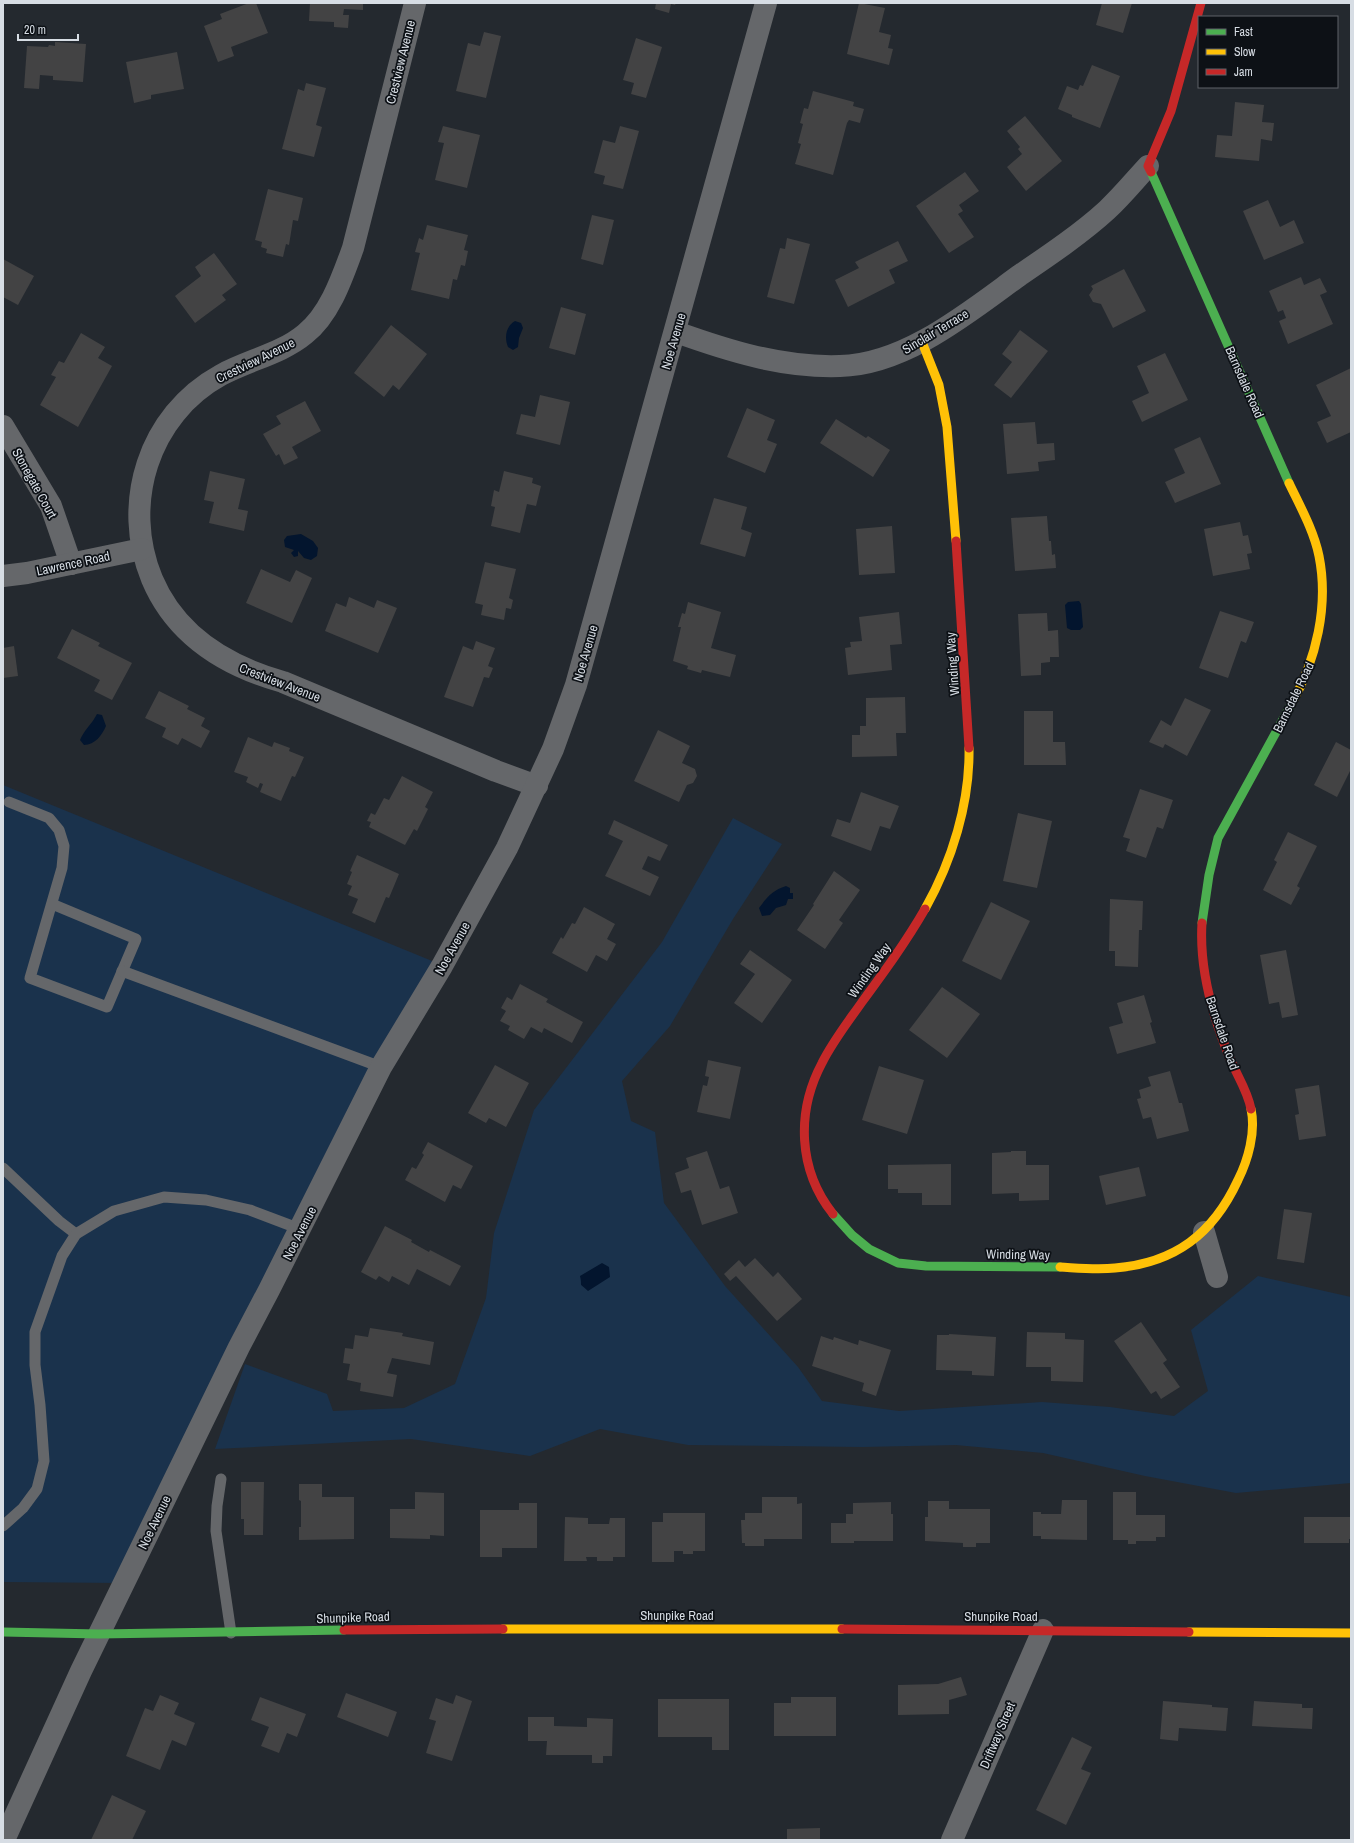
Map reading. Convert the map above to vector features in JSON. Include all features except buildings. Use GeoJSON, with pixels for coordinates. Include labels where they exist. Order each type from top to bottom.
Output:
{"type":"FeatureCollection","features":[{"type":"Feature","properties":{"kind":"street","name":"Crestview Avenue"},"geometry":{"type":"LineString","coordinates":[[415,3],[353,248],[343,278],[315,324],[306,334],[282,349],[257,358],[220,375],[198,391],[178,410],[166,426],[155,444],[145,469],[140,495],[138,522],[142,549],[156,588],[170,611],[188,631],[209,649],[232,664],[257,675],[283,682],[496,771],[537,786]]}},
{"type":"Feature","properties":{"kind":"street","name":"Noe Avenue"},"geometry":{"type":"LineString","coordinates":[[4,1840],[99,1634],[239,1347],[381,1067],[442,966],[500,862],[537,786],[553,749],[576,685],[676,332],[766,3]]}},
{"type":"Feature","properties":{"kind":"street"},"geometry":{"type":"LineString","coordinates":[[1148,166],[1171,111],[1201,3]]}},
{"type":"Feature","properties":{"kind":"street","name":"Sinclair Terrace"},"geometry":{"type":"LineString","coordinates":[[676,332],[734,352],[773,361],[814,366],[841,366],[868,363],[894,355],[922,342],[983,302],[1042,260],[1107,210],[1148,166]]}},
{"type":"Feature","properties":{"kind":"street","name":"Barnsdale Road"},"geometry":{"type":"LineString","coordinates":[[1148,166],[1303,514],[1319,557],[1322,584],[1321,618],[1318,638],[1310,664],[1300,689],[1216,842],[1206,888],[1202,929],[1210,997],[1231,1061],[1249,1098],[1253,1125],[1244,1165],[1234,1190],[1221,1214],[1204,1232]]}},
{"type":"Feature","properties":{"kind":"street","name":"Winding Way"},"geometry":{"type":"LineString","coordinates":[[922,342],[939,385],[947,427],[968,701],[969,775],[962,815],[950,854],[934,892],[914,928],[836,1039],[822,1062],[810,1087],[804,1114],[803,1127],[803,1141],[808,1168],[812,1180],[825,1204],[842,1226],[873,1252],[898,1263],[926,1266],[1115,1268],[1142,1264],[1168,1255],[1192,1242],[1204,1232]]}},
{"type":"Feature","properties":{"kind":"street","name":"Stonegate Court"},"geometry":{"type":"LineString","coordinates":[[3,426],[51,506],[70,564]]}},
{"type":"Feature","properties":{"kind":"street","name":"Lawrence Road"},"geometry":{"type":"LineString","coordinates":[[3,576],[142,549]]}},
{"type":"Feature","properties":{"kind":"street"},"geometry":{"type":"LineString","coordinates":[[1204,1232],[1217,1277]]}},
{"type":"Feature","properties":{"kind":"street","name":"Shunpike Road"},"geometry":{"type":"LineString","coordinates":[[3,1632],[99,1634],[231,1633],[400,1628],[692,1628],[1351,1632]]}},
{"type":"Feature","properties":{"kind":"street","name":"Driftway Street"},"geometry":{"type":"LineString","coordinates":[[952,1840],[1043,1630]]}},
{"type":"Feature","properties":{"kind":"lane"},"geometry":{"type":"LineString","coordinates":[[9,802],[49,818],[59,830],[64,846],[64,857],[52,904],[30,978],[107,1007],[136,939],[52,904]]}},
{"type":"Feature","properties":{"kind":"lane"},"geometry":{"type":"LineString","coordinates":[[122,971],[381,1067]]}},
{"type":"Feature","properties":{"kind":"lane"},"geometry":{"type":"LineString","coordinates":[[3,1168],[59,1221],[76,1234]]}},
{"type":"Feature","properties":{"kind":"lane"},"geometry":{"type":"LineString","coordinates":[[3,1526],[23,1508],[37,1489],[44,1462],[40,1405],[35,1365],[36,1332],[62,1256],[76,1234],[114,1211],[164,1197],[206,1200],[250,1210],[300,1229]]}},
{"type":"Feature","properties":{"kind":"lane"},"geometry":{"type":"LineString","coordinates":[[221,1479],[216,1506],[216,1531],[231,1633]]}},
{"type":"Feature","properties":{"kind":"shaded area"},"geometry":{"type":"Polygon","coordinates":[[[515,321],[521,323],[523,328],[519,338],[518,347],[513,350],[508,347],[506,336],[508,329],[515,321]]]}},
{"type":"Feature","properties":{"kind":"shaded area"},"geometry":{"type":"Polygon","coordinates":[[[301,534],[313,541],[318,548],[317,556],[311,560],[304,558],[298,551],[298,556],[294,557],[291,553],[294,550],[285,547],[284,540],[287,536],[301,534]]]}},
{"type":"Feature","properties":{"kind":"shaded area"},"geometry":{"type":"Polygon","coordinates":[[[1079,601],[1081,604],[1083,627],[1080,630],[1071,630],[1067,628],[1065,605],[1068,602],[1079,601]]]}},
{"type":"Feature","properties":{"kind":"shaded area"},"geometry":{"type":"Polygon","coordinates":[[[97,714],[102,715],[106,726],[98,739],[88,745],[84,745],[80,740],[97,714]]]}},
{"type":"Feature","properties":{"kind":"shaded area"},"geometry":{"type":"Polygon","coordinates":[[[3,785],[437,963],[123,1583],[3,1582],[3,785]]]}},
{"type":"Feature","properties":{"kind":"shaded area"},"geometry":{"type":"Polygon","coordinates":[[[733,818],[782,844],[733,919],[670,1026],[622,1081],[631,1121],[655,1132],[664,1203],[725,1286],[798,1367],[822,1401],[899,1411],[1042,1402],[1110,1407],[1174,1416],[1208,1391],[1191,1330],[1258,1276],[1351,1297],[1351,1483],[1236,1493],[1145,1476],[1043,1453],[956,1445],[862,1447],[688,1445],[600,1429],[530,1456],[411,1439],[215,1449],[245,1364],[327,1394],[333,1411],[404,1408],[455,1384],[486,1298],[494,1233],[534,1110],[662,942],[733,818]]]}},
{"type":"Feature","properties":{"kind":"shaded area"},"geometry":{"type":"Polygon","coordinates":[[[786,886],[790,888],[790,893],[793,893],[793,899],[788,899],[786,905],[776,908],[770,915],[762,916],[759,908],[765,900],[774,892],[786,886]]]}},
{"type":"Feature","properties":{"kind":"shaded area"},"geometry":{"type":"Polygon","coordinates":[[[602,1263],[609,1267],[610,1277],[588,1291],[581,1285],[580,1276],[602,1263]]]}},
{"type":"Feature","properties":{"kind":"traffic: fast"},"geometry":{"type":"LineString","coordinates":[[1151,172],[1289,483]]}},
{"type":"Feature","properties":{"kind":"traffic: fast"},"geometry":{"type":"LineString","coordinates":[[1202,923],[1209,875],[1218,838],[1292,703]]}},
{"type":"Feature","properties":{"kind":"traffic: fast"},"geometry":{"type":"LineString","coordinates":[[833,1214],[852,1235],[869,1249],[898,1263],[926,1266],[1060,1267]]}},
{"type":"Feature","properties":{"kind":"traffic: fast"},"geometry":{"type":"LineString","coordinates":[[3,1632],[99,1634],[344,1630]]}},
{"type":"Feature","properties":{"kind":"traffic: slow"},"geometry":{"type":"LineString","coordinates":[[922,342],[939,385],[947,427],[956,541]]}},
{"type":"Feature","properties":{"kind":"traffic: slow"},"geometry":{"type":"LineString","coordinates":[[1289,483],[1314,537],[1322,575],[1321,613],[1314,651],[1308,669],[1292,703]]}},
{"type":"Feature","properties":{"kind":"traffic: slow"},"geometry":{"type":"LineString","coordinates":[[925,909],[935,891],[958,831],[963,810],[969,769],[969,748]]}},
{"type":"Feature","properties":{"kind":"traffic: slow"},"geometry":{"type":"LineString","coordinates":[[1060,1267],[1101,1269],[1136,1265],[1156,1260],[1174,1252],[1190,1242],[1217,1216],[1242,1172],[1248,1155],[1252,1136],[1251,1109]]}},
{"type":"Feature","properties":{"kind":"traffic: slow"},"geometry":{"type":"LineString","coordinates":[[503,1629],[842,1629]]}},
{"type":"Feature","properties":{"kind":"traffic: slow"},"geometry":{"type":"LineString","coordinates":[[1189,1632],[1351,1633]]}},
{"type":"Feature","properties":{"kind":"traffic: jam"},"geometry":{"type":"LineString","coordinates":[[1151,172],[1148,166],[1171,111],[1201,3]]}},
{"type":"Feature","properties":{"kind":"traffic: jam"},"geometry":{"type":"LineString","coordinates":[[956,541],[969,748]]}},
{"type":"Feature","properties":{"kind":"traffic: jam"},"geometry":{"type":"LineString","coordinates":[[833,1214],[821,1197],[807,1160],[805,1121],[808,1101],[814,1082],[826,1055],[846,1024],[895,957],[925,909]]}},
{"type":"Feature","properties":{"kind":"traffic: jam"},"geometry":{"type":"LineString","coordinates":[[1202,923],[1205,976],[1213,1011],[1224,1045],[1245,1091],[1251,1109]]}},
{"type":"Feature","properties":{"kind":"traffic: jam"},"geometry":{"type":"LineString","coordinates":[[344,1630],[503,1629]]}},
{"type":"Feature","properties":{"kind":"traffic: jam"},"geometry":{"type":"LineString","coordinates":[[842,1629],[1189,1632]]}}]}
